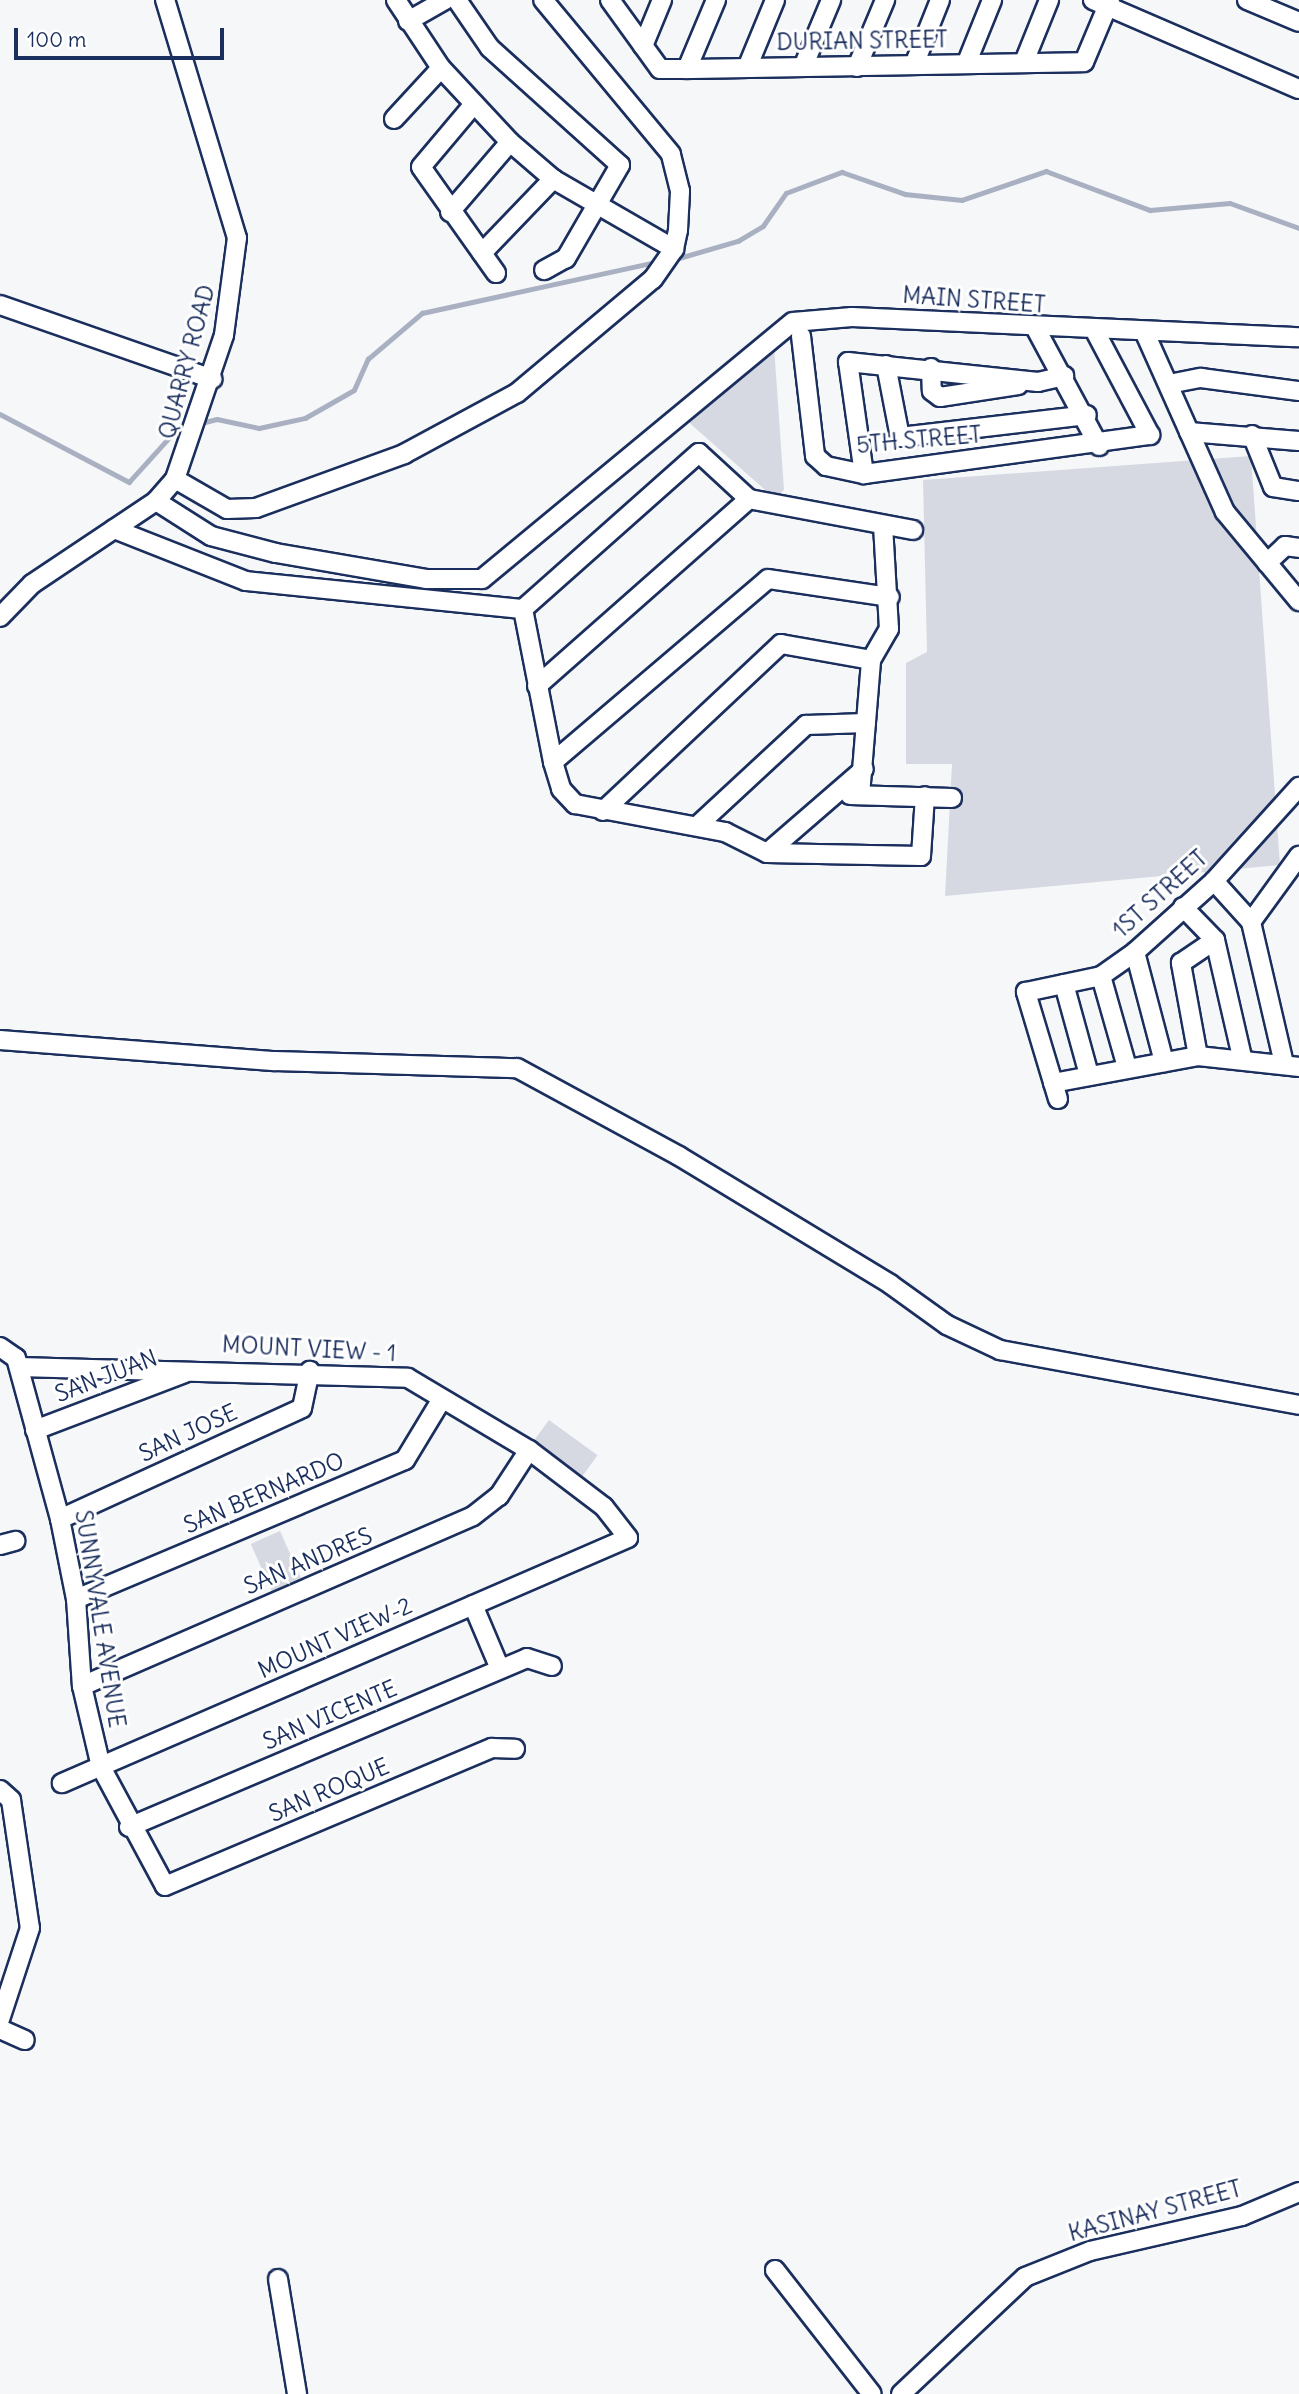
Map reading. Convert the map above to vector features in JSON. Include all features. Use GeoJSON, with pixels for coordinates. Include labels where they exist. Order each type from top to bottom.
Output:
{"type":"FeatureCollection","features":[{"type":"Feature","properties":{"kind":"street","name":"QUARRY ROAD"},"geometry":{"type":"LineString","coordinates":[[0,617],[32,584],[156,500],[175,479],[189,452],[212,379],[237,267],[237,238],[165,0]]}},
{"type":"Feature","properties":{"kind":"street"},"geometry":{"type":"LineString","coordinates":[[396,0],[441,68],[510,142],[553,179],[672,252]]}},
{"type":"Feature","properties":{"kind":"street"},"geometry":{"type":"LineString","coordinates":[[408,21],[445,0]]}},
{"type":"Feature","properties":{"kind":"street"},"geometry":{"type":"LineString","coordinates":[[457,0],[490,48],[620,165],[566,258],[544,270]]}},
{"type":"Feature","properties":{"kind":"street"},"geometry":{"type":"LineString","coordinates":[[175,479],[228,509],[256,508],[404,454],[517,393],[653,279],[672,252],[680,191],[671,154],[543,0]]}},
{"type":"Feature","properties":{"kind":"street","name":"DURIAN STREET"},"geometry":{"type":"LineString","coordinates":[[610,0],[660,69],[1084,62],[1103,2]]}},
{"type":"Feature","properties":{"kind":"street"},"geometry":{"type":"LineString","coordinates":[[643,46],[662,0]]}},
{"type":"Feature","properties":{"kind":"street"},"geometry":{"type":"LineString","coordinates":[[687,69],[716,0]]}},
{"type":"Feature","properties":{"kind":"street"},"geometry":{"type":"LineString","coordinates":[[747,68],[775,0]]}},
{"type":"Feature","properties":{"kind":"street"},"geometry":{"type":"LineString","coordinates":[[803,68],[831,0]]}},
{"type":"Feature","properties":{"kind":"street"},"geometry":{"type":"LineString","coordinates":[[857,67],[885,0]]}},
{"type":"Feature","properties":{"kind":"street"},"geometry":{"type":"LineString","coordinates":[[914,65],[940,0]]}},
{"type":"Feature","properties":{"kind":"street"},"geometry":{"type":"LineString","coordinates":[[967,62],[992,0]]}},
{"type":"Feature","properties":{"kind":"street"},"geometry":{"type":"LineString","coordinates":[[1024,62],[1049,0]]}},
{"type":"Feature","properties":{"kind":"street"},"geometry":{"type":"LineString","coordinates":[[1247,0],[1299,22]]}},
{"type":"Feature","properties":{"kind":"street"},"geometry":{"type":"LineString","coordinates":[[1103,2],[1299,89]]}},
{"type":"Feature","properties":{"kind":"street"},"geometry":{"type":"LineString","coordinates":[[394,119],[441,68]]}},
{"type":"Feature","properties":{"kind":"street"},"geometry":{"type":"LineString","coordinates":[[474,104],[421,167],[450,212],[496,273]]}},
{"type":"Feature","properties":{"kind":"street"},"geometry":{"type":"LineString","coordinates":[[450,212],[510,142]]}},
{"type":"Feature","properties":{"kind":"street"},"geometry":{"type":"LineString","coordinates":[[482,253],[553,179]]}},
{"type":"Feature","properties":{"kind":"street"},"geometry":{"type":"LineString","coordinates":[[0,305],[212,379]]}},
{"type":"Feature","properties":{"kind":"street"},"geometry":{"type":"LineString","coordinates":[[156,500],[211,536],[276,554],[426,579],[482,579],[801,328]]}},
{"type":"Feature","properties":{"kind":"street","name":"MAIN STREET"},"geometry":{"type":"LineString","coordinates":[[801,328],[1036,329],[1299,337]]}},
{"type":"Feature","properties":{"kind":"street","name":"5TH STREET"},"geometry":{"type":"LineString","coordinates":[[801,328],[815,456],[825,466],[864,474],[1099,446],[1150,435],[1096,332]]}},
{"type":"Feature","properties":{"kind":"street"},"geometry":{"type":"LineString","coordinates":[[1036,329],[1087,415],[1099,446]]}},
{"type":"Feature","properties":{"kind":"street"},"geometry":{"type":"LineString","coordinates":[[1144,331],[1225,512],[1299,601]]}},
{"type":"Feature","properties":{"kind":"street"},"geometry":{"type":"LineString","coordinates":[[864,474],[848,362],[931,368],[1038,382]]}},
{"type":"Feature","properties":{"kind":"street"},"geometry":{"type":"LineString","coordinates":[[886,365],[900,437],[1087,415]]}},
{"type":"Feature","properties":{"kind":"street"},"geometry":{"type":"LineString","coordinates":[[931,368],[932,391],[940,397],[1064,376]]}},
{"type":"Feature","properties":{"kind":"street"},"geometry":{"type":"LineString","coordinates":[[1169,384],[1201,378],[1299,391]]}},
{"type":"Feature","properties":{"kind":"street"},"geometry":{"type":"LineString","coordinates":[[1189,432],[1252,435],[1299,441]]}},
{"type":"Feature","properties":{"kind":"street"},"geometry":{"type":"LineString","coordinates":[[1252,435],[1273,487],[1299,491]]}},
{"type":"Feature","properties":{"kind":"street"},"geometry":{"type":"LineString","coordinates":[[114,529],[246,581],[523,609],[699,453],[749,499],[913,530]]}},
{"type":"Feature","properties":{"kind":"street"},"geometry":{"type":"LineString","coordinates":[[537,686],[749,499]]}},
{"type":"Feature","properties":{"kind":"street"},"geometry":{"type":"LineString","coordinates":[[860,795],[871,660],[889,629],[890,597],[883,526]]}},
{"type":"Feature","properties":{"kind":"street"},"geometry":{"type":"LineString","coordinates":[[1268,563],[1285,546],[1299,548]]}},
{"type":"Feature","properties":{"kind":"street"},"geometry":{"type":"LineString","coordinates":[[553,762],[768,579],[890,597]]}},
{"type":"Feature","properties":{"kind":"street"},"geometry":{"type":"LineString","coordinates":[[523,609],[553,762],[561,789],[575,804],[697,826],[767,853],[921,856],[925,796]]}},
{"type":"Feature","properties":{"kind":"street"},"geometry":{"type":"LineString","coordinates":[[603,811],[781,644],[871,660]]}},
{"type":"Feature","properties":{"kind":"street"},"geometry":{"type":"LineString","coordinates":[[697,826],[806,725],[866,723]]}},
{"type":"Feature","properties":{"kind":"street"},"geometry":{"type":"LineString","coordinates":[[767,853],[863,769]]}},
{"type":"Feature","properties":{"kind":"street","name":"1ST STREET"},"geometry":{"type":"LineString","coordinates":[[1088,1075],[1055,1091],[1027,992],[1101,976],[1135,952],[1183,906],[1214,881],[1299,787]]}},
{"type":"Feature","properties":{"kind":"street"},"geometry":{"type":"LineString","coordinates":[[833,795],[952,798]]}},
{"type":"Feature","properties":{"kind":"street"},"geometry":{"type":"LineString","coordinates":[[1251,922],[1299,856]]}},
{"type":"Feature","properties":{"kind":"street"},"geometry":{"type":"LineString","coordinates":[[1064,984],[1088,1075],[1198,1056],[1242,1057],[1292,1066],[1251,922],[1214,881]]}},
{"type":"Feature","properties":{"kind":"street"},"geometry":{"type":"LineString","coordinates":[[1183,906],[1215,940],[1242,1057]]}},
{"type":"Feature","properties":{"kind":"street"},"geometry":{"type":"LineString","coordinates":[[1198,1056],[1181,963],[1215,940]]}},
{"type":"Feature","properties":{"kind":"street"},"geometry":{"type":"LineString","coordinates":[[1135,952],[1164,1062]]}},
{"type":"Feature","properties":{"kind":"street"},"geometry":{"type":"LineString","coordinates":[[1101,976],[1127,1067]]}},
{"type":"Feature","properties":{"kind":"street"},"geometry":{"type":"LineString","coordinates":[[0,1040],[275,1061],[517,1068],[643,1135],[890,1284],[947,1325],[1000,1350],[1299,1405]]}},
{"type":"Feature","properties":{"kind":"street","name":"SUNNYVALE AVENUE"},"geometry":{"type":"LineString","coordinates":[[5,1349],[19,1367],[60,1518],[76,1599],[82,1686],[101,1767],[129,1827],[164,1886]]}},
{"type":"Feature","properties":{"kind":"street","name":"MOUNT VIEW - 1"},"geometry":{"type":"LineString","coordinates":[[19,1367],[310,1371],[408,1378],[529,1450],[604,1507],[628,1538]]}},
{"type":"Feature","properties":{"kind":"street","name":"SAN JUAN"},"geometry":{"type":"LineString","coordinates":[[35,1430],[195,1369]]}},
{"type":"Feature","properties":{"kind":"street","name":"SAN JOSE"},"geometry":{"type":"LineString","coordinates":[[60,1518],[302,1408],[310,1371]]}},
{"type":"Feature","properties":{"kind":"street","name":"SAN BERNARDO"},"geometry":{"type":"LineString","coordinates":[[76,1599],[405,1460],[442,1399]]}},
{"type":"Feature","properties":{"kind":"street","name":"SAN ANDRES"},"geometry":{"type":"LineString","coordinates":[[82,1686],[473,1516],[499,1496],[529,1450]]}},
{"type":"Feature","properties":{"kind":"street","name":"MOUNT VIEW-2"},"geometry":{"type":"LineString","coordinates":[[62,1783],[628,1538]]}},
{"type":"Feature","properties":{"kind":"street"},"geometry":{"type":"LineString","coordinates":[[472,1605],[500,1669]]}},
{"type":"Feature","properties":{"kind":"street","name":"SAN VICENTE"},"geometry":{"type":"LineString","coordinates":[[129,1827],[527,1658],[552,1665]]}},
{"type":"Feature","properties":{"kind":"street","name":"SAN ROQUE"},"geometry":{"type":"LineString","coordinates":[[164,1886],[492,1748],[515,1749]]}},
{"type":"Feature","properties":{"kind":"street"},"geometry":{"type":"LineString","coordinates":[[0,1790],[13,1812],[30,1928],[0,2019]]}},
{"type":"Feature","properties":{"kind":"street"},"geometry":{"type":"LineString","coordinates":[[0,2029],[25,2040]]}},
{"type":"Feature","properties":{"kind":"street","name":"KASINAY STREET"},"geometry":{"type":"LineString","coordinates":[[901,2394],[1025,2277],[1090,2250],[1242,2216],[1299,2192]]}},
{"type":"Feature","properties":{"kind":"street"},"geometry":{"type":"LineString","coordinates":[[775,2270],[872,2394]]}},
{"type":"Feature","properties":{"kind":"street"},"geometry":{"type":"LineString","coordinates":[[278,2279],[297,2394]]}},
{"type":"Feature","properties":{"kind":"shaded area"},"geometry":{"type":"Polygon","coordinates":[[[774,346],[784,490],[774,498],[684,418],[774,346]]]}},
{"type":"Feature","properties":{"kind":"shaded area"},"geometry":{"type":"Polygon","coordinates":[[[1251,456],[1280,865],[945,896],[952,764],[906,764],[906,663],[927,652],[923,480],[1251,456]]]}},
{"type":"Feature","properties":{"kind":"shaded area"},"geometry":{"type":"Polygon","coordinates":[[[549,1420],[598,1455],[580,1480],[531,1444],[549,1420]]]}},
{"type":"Feature","properties":{"kind":"shaded area"},"geometry":{"type":"Polygon","coordinates":[[[280,1531],[305,1588],[276,1601],[251,1544],[280,1531]]]}},
{"type":"Feature","properties":{"kind":"waterway"},"geometry":{"type":"LineString","coordinates":[[672,260],[738,241],[763,226],[786,193],[842,172],[905,194],[962,200],[1046,171],[1150,210],[1230,203],[1299,228]]}},
{"type":"Feature","properties":{"kind":"waterway"},"geometry":{"type":"LineString","coordinates":[[201,423],[217,419],[259,428],[305,418],[354,390],[368,359],[422,313],[660,261]]}},
{"type":"Feature","properties":{"kind":"waterway"},"geometry":{"type":"LineString","coordinates":[[0,414],[129,482],[176,430],[189,426]]}}]}
